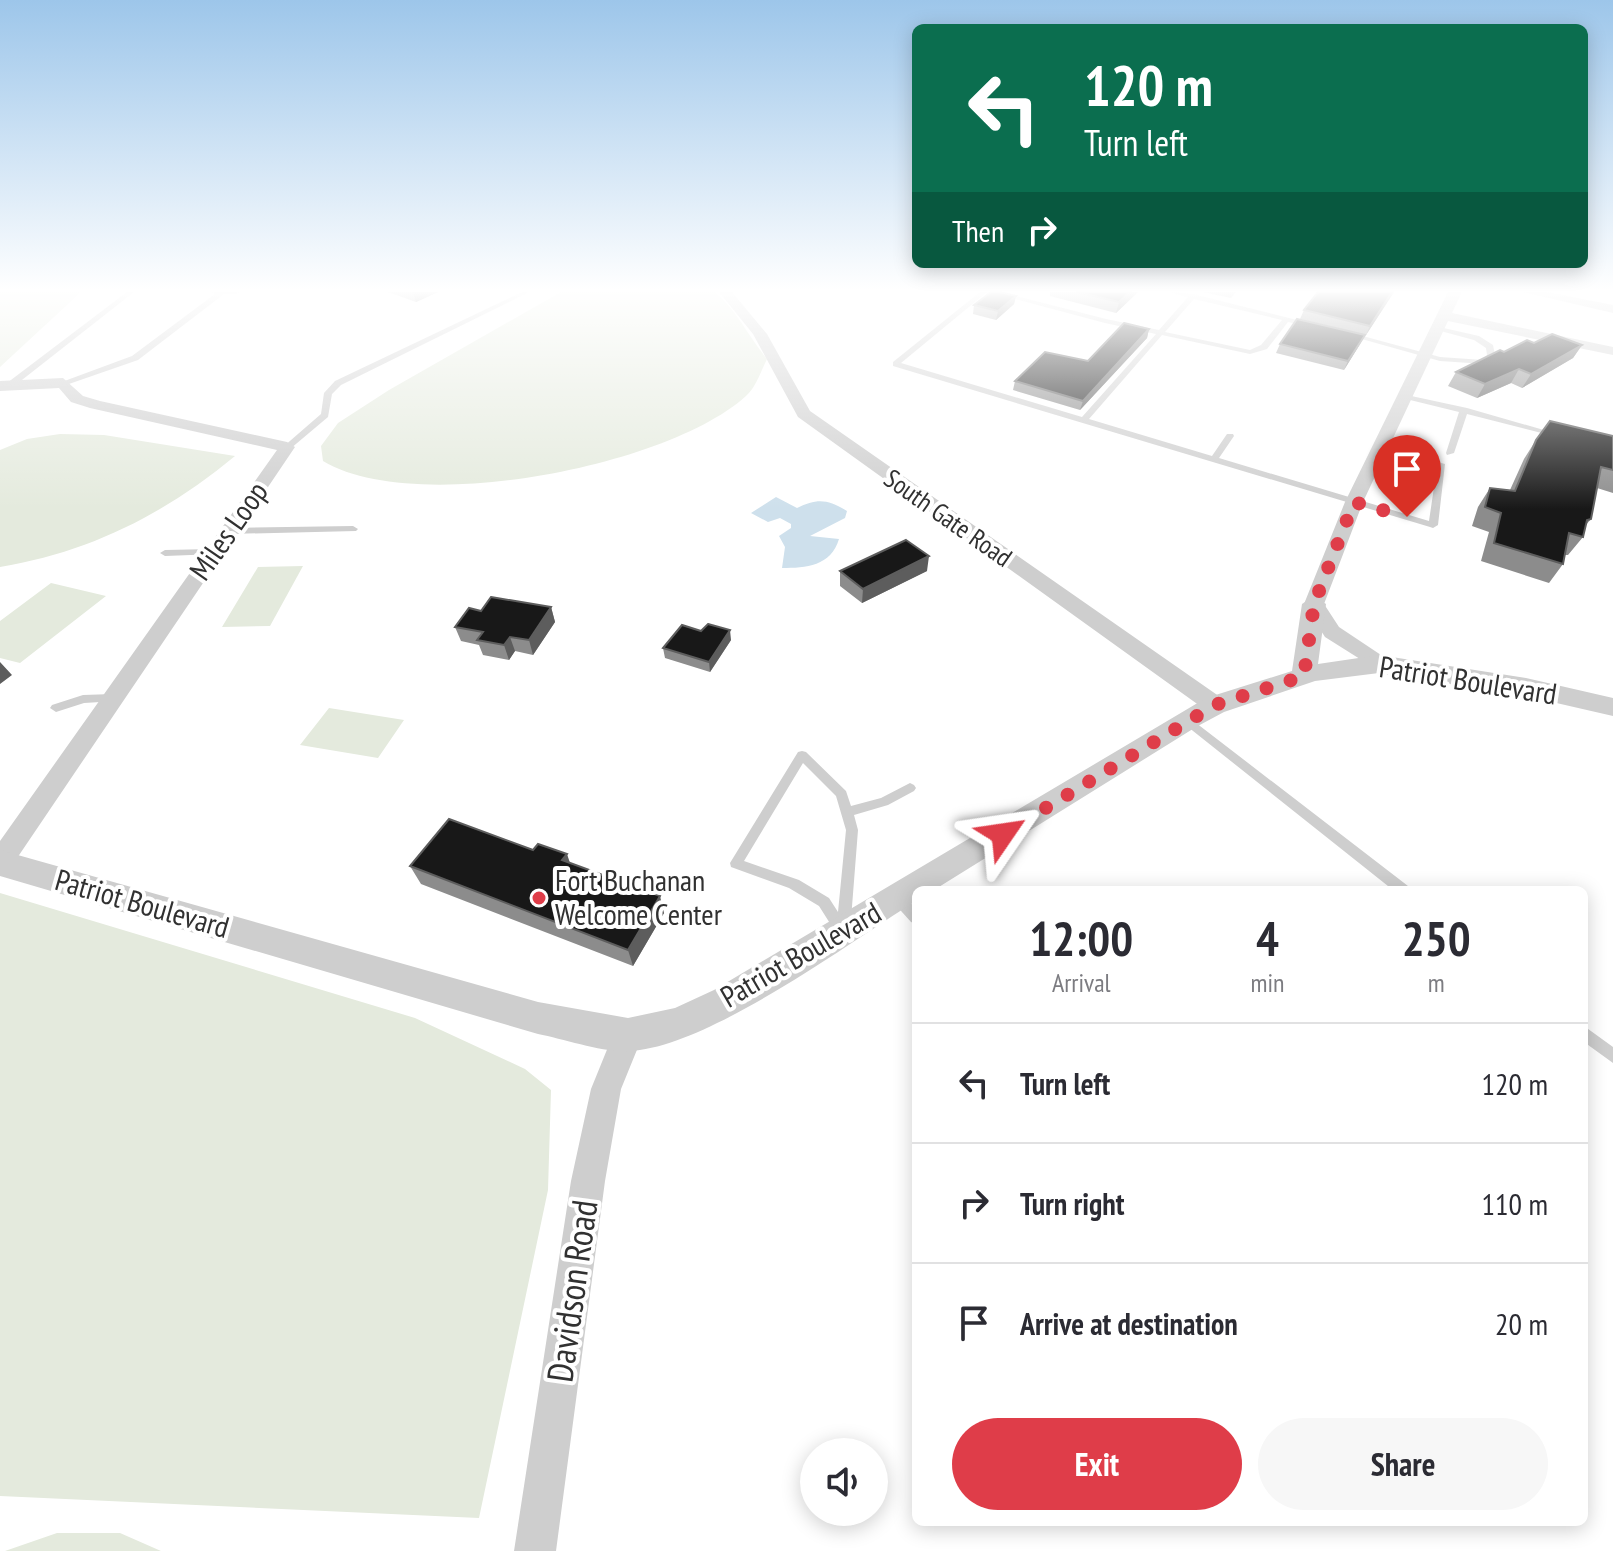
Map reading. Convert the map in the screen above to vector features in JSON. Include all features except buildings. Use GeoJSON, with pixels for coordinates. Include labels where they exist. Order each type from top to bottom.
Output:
{"type":"FeatureCollection","features":[{"type":"Feature","properties":{"kind":"street","name":"South Gate Road"},"geometry":{"type":"LineString","coordinates":[[777,364],[786,388],[804,414],[1201,713]]}},
{"type":"Feature","properties":{"kind":"street"},"geometry":{"type":"LineString","coordinates":[[1300,677],[1314,604],[1354,502],[1382,450],[1421,364]]}},
{"type":"Feature","properties":{"kind":"street"},"geometry":{"type":"LineString","coordinates":[[5,386],[63,383]]}},
{"type":"Feature","properties":{"kind":"street","name":"Miles Loop"},"geometry":{"type":"LineString","coordinates":[[0,862],[287,447],[96,405],[77,399],[63,383]]}},
{"type":"Feature","properties":{"kind":"street"},"geometry":{"type":"LineString","coordinates":[[1314,604],[1332,632],[1379,664]]}},
{"type":"Feature","properties":{"kind":"street","name":"Patriot Boulevard"},"geometry":{"type":"LineString","coordinates":[[940,886],[1201,713],[1246,694],[1300,677],[1379,664],[1526,687],[1613,707]]}},
{"type":"Feature","properties":{"kind":"street","name":"Patriot Boulevard"},"geometry":{"type":"LineString","coordinates":[[0,862],[538,1018],[628,1035],[679,1023],[726,1001],[843,932],[907,908]]}},
{"type":"Feature","properties":{"kind":"street","name":"Davidson Road"},"geometry":{"type":"LineString","coordinates":[[535,1551],[588,1181],[606,1089],[628,1035]]}},
{"type":"Feature","properties":{"kind":"lane"},"geometry":{"type":"LineString","coordinates":[[5,386],[34,364]]}},
{"type":"Feature","properties":{"kind":"lane"},"geometry":{"type":"LineString","coordinates":[[63,383],[117,364]]}},
{"type":"Feature","properties":{"kind":"lane"},"geometry":{"type":"LineString","coordinates":[[287,447],[325,415],[328,393],[338,383],[376,364]]}},
{"type":"Feature","properties":{"kind":"lane"},"geometry":{"type":"LineString","coordinates":[[897,364],[1433,525],[1442,466],[1382,450]]}},
{"type":"Feature","properties":{"kind":"lane"},"geometry":{"type":"LineString","coordinates":[[1083,421],[1135,364]]}},
{"type":"Feature","properties":{"kind":"lane"},"geometry":{"type":"LineString","coordinates":[[1405,396],[1570,438]]}},
{"type":"Feature","properties":{"kind":"lane"},"geometry":{"type":"LineString","coordinates":[[1450,453],[1464,410]]}},
{"type":"Feature","properties":{"kind":"lane"},"geometry":{"type":"LineString","coordinates":[[1213,460],[1230,436]]}},
{"type":"Feature","properties":{"kind":"lane"},"geometry":{"type":"LineString","coordinates":[[229,531],[353,529]]}},
{"type":"Feature","properties":{"kind":"lane"},"geometry":{"type":"LineString","coordinates":[[165,553],[214,552]]}},
{"type":"Feature","properties":{"kind":"lane"},"geometry":{"type":"LineString","coordinates":[[56,708],[83,699],[113,698]]}},
{"type":"Feature","properties":{"kind":"lane"},"geometry":{"type":"LineString","coordinates":[[1201,713],[1398,886]]}},
{"type":"Feature","properties":{"kind":"lane"},"geometry":{"type":"LineString","coordinates":[[802,755],[842,794],[852,830],[843,932],[824,902],[794,884],[736,863],[802,755]]}},
{"type":"Feature","properties":{"kind":"lane"},"geometry":{"type":"LineString","coordinates":[[847,812],[884,802],[910,788]]}},
{"type":"Feature","properties":{"kind":"lane"},"geometry":{"type":"LineString","coordinates":[[1588,1036],[1613,1056]]}},
{"type":"Feature","properties":{"kind":"shaded area"},"geometry":{"type":"Polygon","coordinates":[[[434,364],[764,364],[746,396],[709,421],[660,444],[602,462],[539,476],[476,483],[417,484],[364,477],[323,461],[321,446],[338,423],[434,364]]]}},
{"type":"Feature","properties":{"kind":"shaded area"},"geometry":{"type":"Polygon","coordinates":[[[60,434],[104,435],[235,456],[181,496],[125,528],[65,551],[0,567],[0,450],[27,439],[60,434]]]}},
{"type":"Feature","properties":{"kind":"shaded area"},"geometry":{"type":"Polygon","coordinates":[[[303,566],[270,626],[222,627],[258,567],[303,566]]]}},
{"type":"Feature","properties":{"kind":"shaded area"},"geometry":{"type":"Polygon","coordinates":[[[51,583],[106,596],[20,663],[0,658],[0,621],[51,583]]]}},
{"type":"Feature","properties":{"kind":"shaded area"},"geometry":{"type":"Polygon","coordinates":[[[329,708],[404,720],[378,758],[300,745],[329,708]]]}},
{"type":"Feature","properties":{"kind":"shaded area"},"geometry":{"type":"Polygon","coordinates":[[[0,893],[415,1018],[525,1069],[551,1090],[548,1190],[479,1518],[0,1496],[0,893]]]}},
{"type":"Feature","properties":{"kind":"shaded area"},"geometry":{"type":"Polygon","coordinates":[[[57,1533],[120,1533],[161,1551],[5,1551],[57,1533]]]}},
{"type":"Feature","properties":{"kind":"water"},"geometry":{"type":"Polygon","coordinates":[[[776,497],[797,508],[822,501],[847,511],[845,518],[810,536],[839,539],[830,555],[816,564],[782,568],[785,547],[779,536],[791,528],[791,524],[780,518],[768,522],[751,513],[776,497]]]}},
{"type":"Feature","properties":{"kind":"place","name":"Fort Buchanan Welcome Center"},"geometry":{"type":"Point","coordinates":[539,898]}},
{"type":"Feature","properties":{"kind":"route"},"geometry":{"type":"LineString","coordinates":[[1003,834],[1215,705],[1304,676],[1314,604],[1354,502],[1407,517]]}}]}
